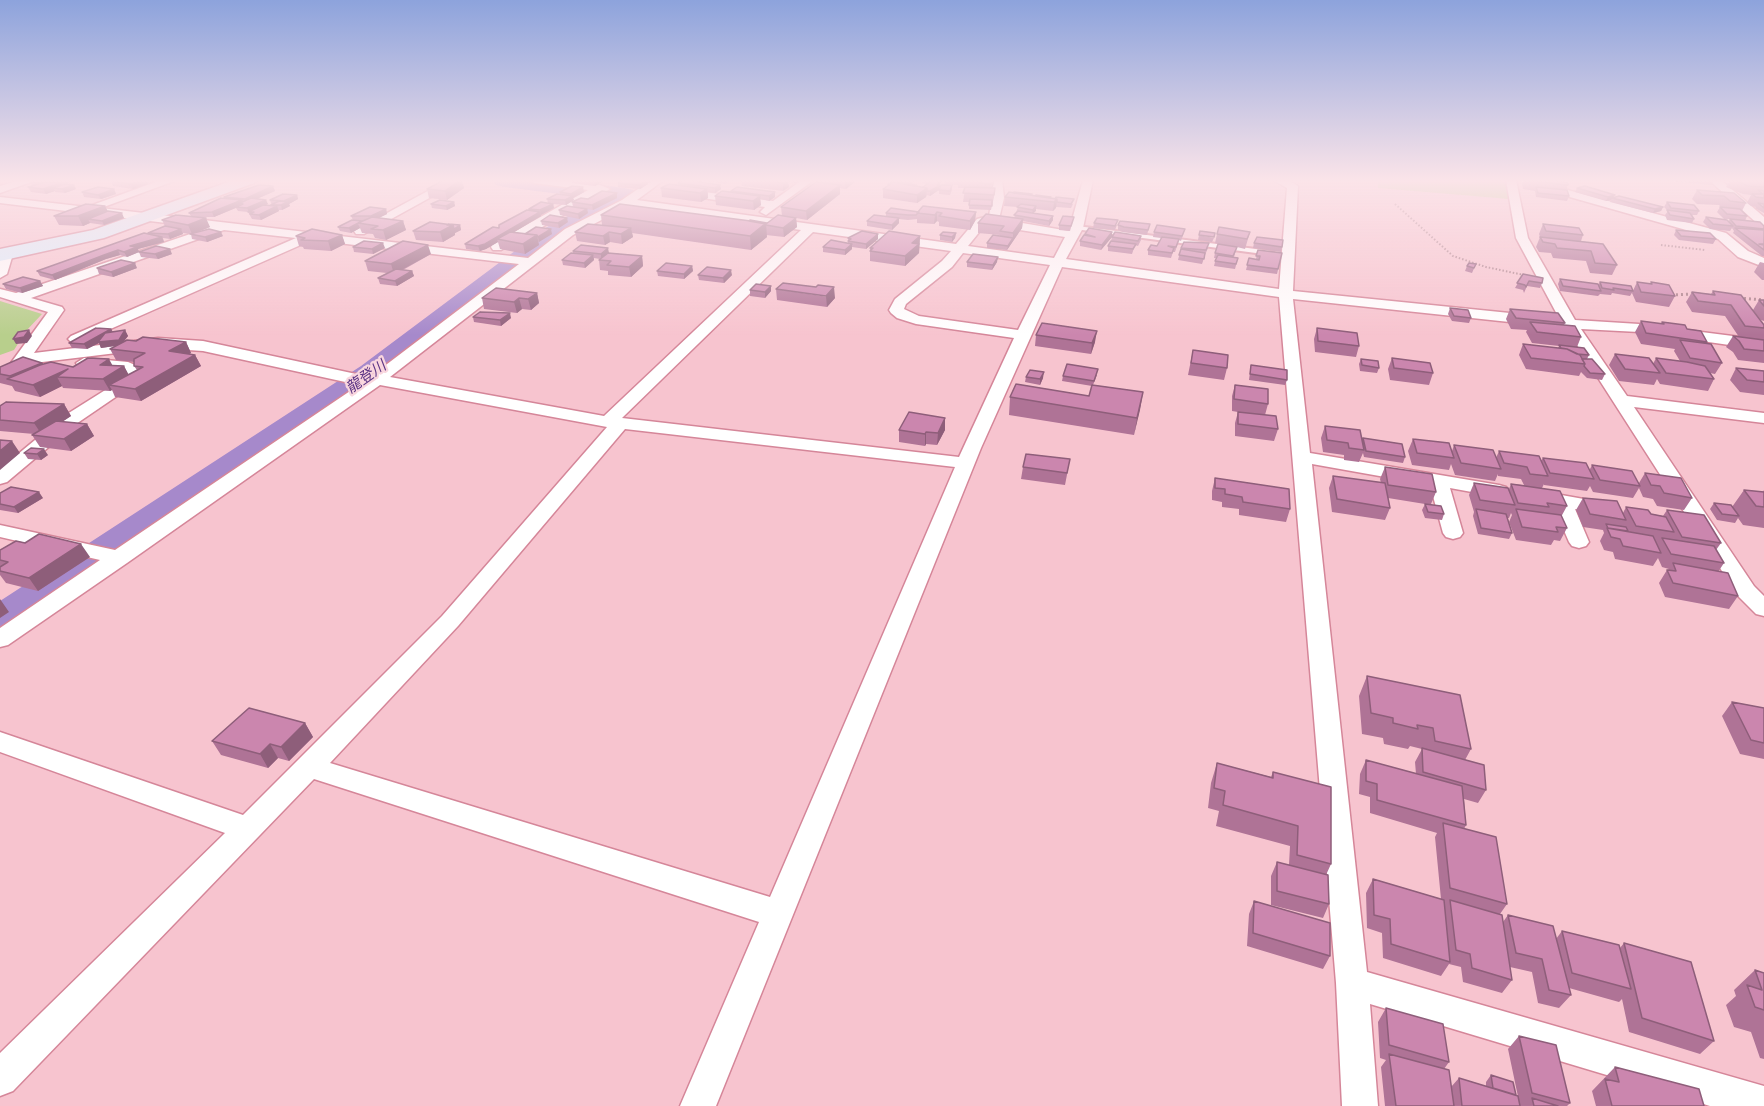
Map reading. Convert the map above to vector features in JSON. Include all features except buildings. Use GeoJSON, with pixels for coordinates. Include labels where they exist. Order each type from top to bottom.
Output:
{"type":"FeatureCollection","features":[{"type":"Feature","properties":{"kind":"main road"},"geometry":{"type":"LineString","coordinates":[[3,255],[105,232]]}},
{"type":"Feature","properties":{"kind":"street"},"geometry":{"type":"LineString","coordinates":[[16,298],[135,255],[208,232]]}},
{"type":"Feature","properties":{"kind":"street"},"geometry":{"type":"LineString","coordinates":[[278,232],[532,262]]}},
{"type":"Feature","properties":{"kind":"street"},"geometry":{"type":"LineString","coordinates":[[344,239],[358,232]]}},
{"type":"Feature","properties":{"kind":"street"},"geometry":{"type":"LineString","coordinates":[[482,256],[524,232]]}},
{"type":"Feature","properties":{"kind":"street"},"geometry":{"type":"LineString","coordinates":[[0,639],[375,381],[570,232]]}},
{"type":"Feature","properties":{"kind":"street"},"geometry":{"type":"LineString","coordinates":[[0,1078],[248,829],[450,621],[614,422],[806,232]]}},
{"type":"Feature","properties":{"kind":"street"},"geometry":{"type":"LineString","coordinates":[[844,232],[1286,294],[1571,324],[1639,328],[1764,345]]}},
{"type":"Feature","properties":{"kind":"street"},"geometry":{"type":"LineString","coordinates":[[974,232],[946,264],[900,302],[896,310],[916,320],[1022,335]]}},
{"type":"Feature","properties":{"kind":"street"},"geometry":{"type":"LineString","coordinates":[[698,1106],[966,463],[1022,335],[1075,232]]}},
{"type":"Feature","properties":{"kind":"street"},"geometry":{"type":"LineString","coordinates":[[1290,232],[1286,294],[1352,983],[1360,1106]]}},
{"type":"Feature","properties":{"kind":"street"},"geometry":{"type":"LineString","coordinates":[[1520,232],[1542,278],[1571,324],[1746,591],[1764,609]]}},
{"type":"Feature","properties":{"kind":"street"},"geometry":{"type":"LineString","coordinates":[[1706,232],[1722,236],[1743,254],[1764,263]]}},
{"type":"Feature","properties":{"kind":"street"},"geometry":{"type":"LineString","coordinates":[[7,371],[311,236]]}},
{"type":"Feature","properties":{"kind":"street"},"geometry":{"type":"LineString","coordinates":[[0,274],[3,255]]}},
{"type":"Feature","properties":{"kind":"street"},"geometry":{"type":"LineString","coordinates":[[0,293],[57,310],[7,371]]}},
{"type":"Feature","properties":{"kind":"street"},"geometry":{"type":"LineString","coordinates":[[34,358],[158,343],[203,346],[375,381],[614,422],[966,463]]}},
{"type":"Feature","properties":{"kind":"street"},"geometry":{"type":"LineString","coordinates":[[0,478],[70,420],[134,379],[136,371],[122,364],[98,362],[7,371]]}},
{"type":"Feature","properties":{"kind":"street"},"geometry":{"type":"LineString","coordinates":[[1622,401],[1764,418]]}},
{"type":"Feature","properties":{"kind":"street"},"geometry":{"type":"LineString","coordinates":[[1302,457],[1627,512]]}},
{"type":"Feature","properties":{"kind":"street"},"geometry":{"type":"LineString","coordinates":[[1438,480],[1453,533]]}},
{"type":"Feature","properties":{"kind":"street"},"geometry":{"type":"LineString","coordinates":[[1561,501],[1579,542]]}},
{"type":"Feature","properties":{"kind":"street"},"geometry":{"type":"LineString","coordinates":[[1682,522],[1704,525]]}},
{"type":"Feature","properties":{"kind":"street"},"geometry":{"type":"LineString","coordinates":[[0,531],[120,558]]}},
{"type":"Feature","properties":{"kind":"street"},"geometry":{"type":"LineString","coordinates":[[0,742],[248,829]]}},
{"type":"Feature","properties":{"kind":"street"},"geometry":{"type":"LineString","coordinates":[[309,767],[778,914]]}},
{"type":"Feature","properties":{"kind":"street"},"geometry":{"type":"LineString","coordinates":[[1352,983],[1764,1104]]}},
{"type":"Feature","properties":{"kind":"lane"},"geometry":{"type":"LineString","coordinates":[[1080,232],[1289,255]]}},
{"type":"Feature","properties":{"kind":"path"},"geometry":{"type":"LineString","coordinates":[[1426,232],[1453,256],[1507,273],[1544,278],[1542,278]]}},
{"type":"Feature","properties":{"kind":"path"},"geometry":{"type":"LineString","coordinates":[[1664,294],[1696,294]]}},
{"type":"Feature","properties":{"kind":"path"},"geometry":{"type":"LineString","coordinates":[[1734,297],[1764,300]]}},
{"type":"Feature","properties":{"kind":"green space"},"geometry":{"type":"Polygon","coordinates":[[[0,301],[42,314],[26,331],[14,350],[0,355],[0,301]]]}},
{"type":"Feature","properties":{"kind":"waterway","name":"龍登川"},"geometry":{"type":"LineString","coordinates":[[0,623],[373,373],[557,232]]}}]}
